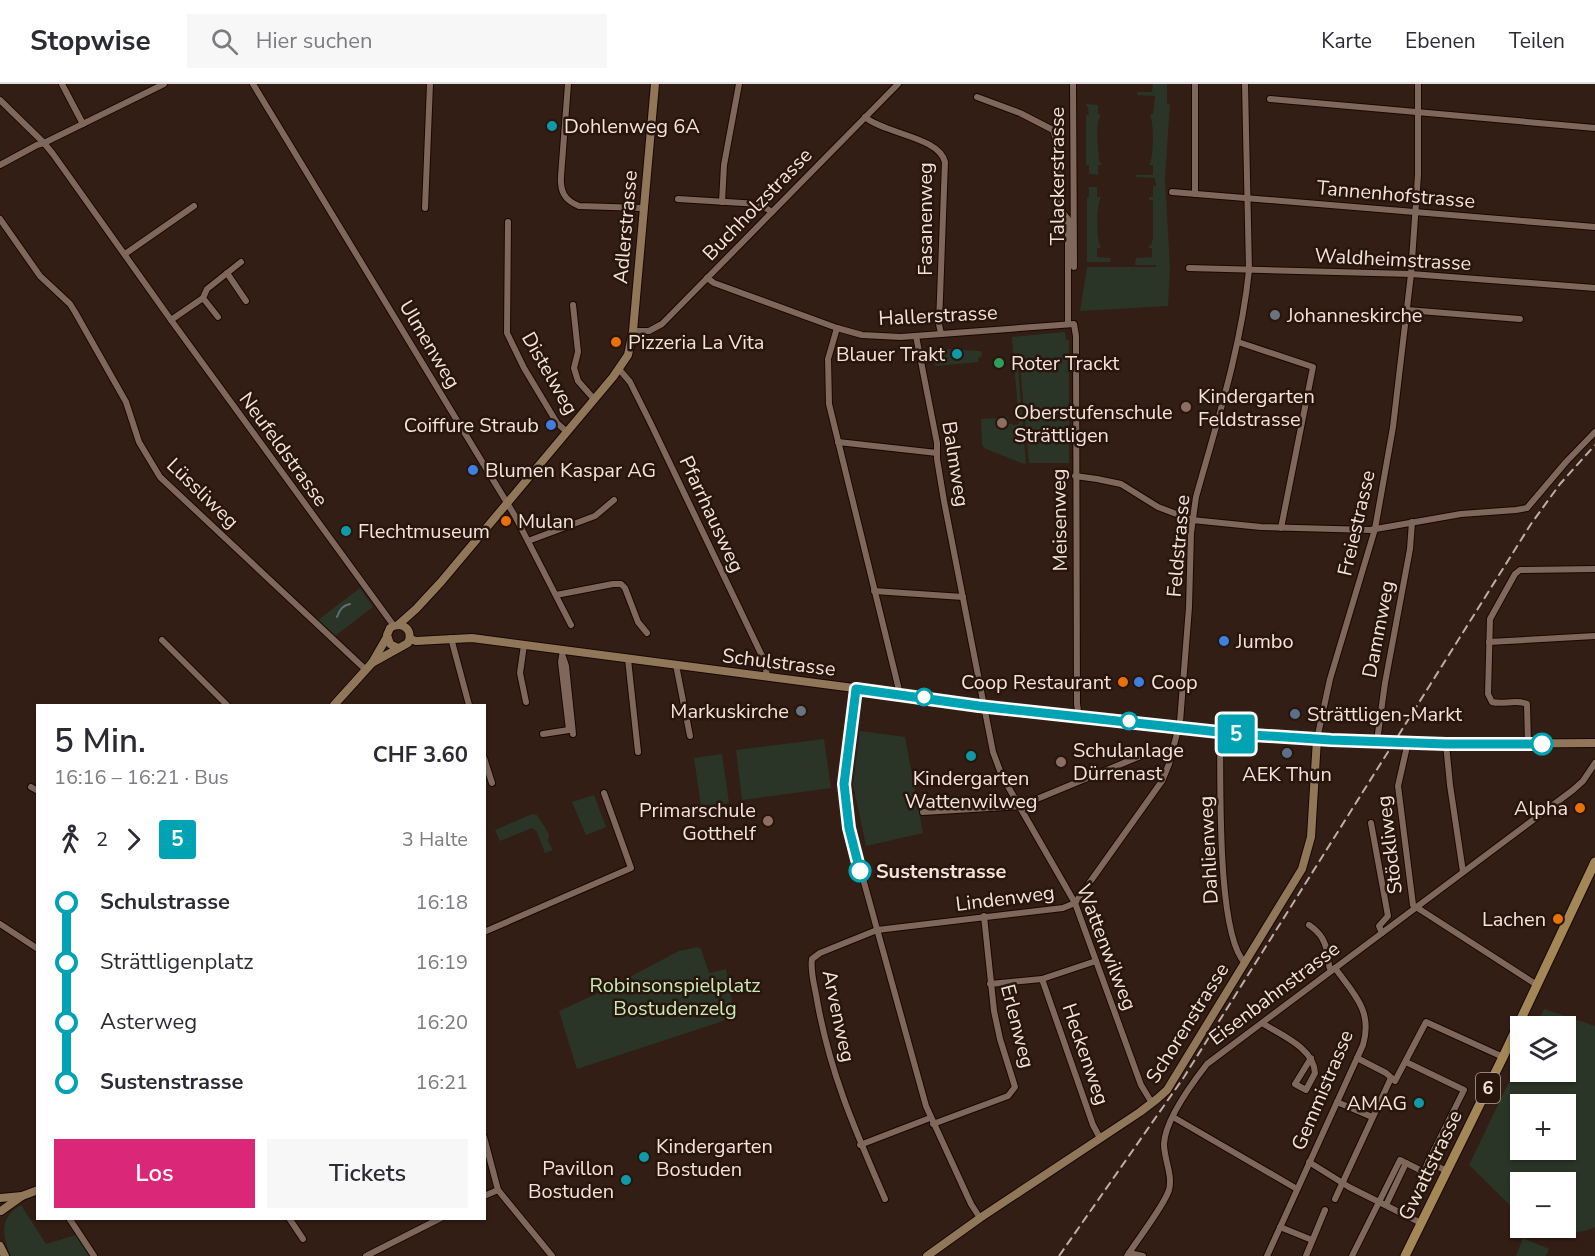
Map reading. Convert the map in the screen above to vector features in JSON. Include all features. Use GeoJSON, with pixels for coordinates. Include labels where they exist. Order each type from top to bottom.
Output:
{"type":"FeatureCollection","features":[{"type":"Feature","properties":{"kind":"main road","name":"Gwattstrasse"},"geometry":{"type":"LineString","coordinates":[[1405,1256],[1503,1057],[1595,862]]}},
{"type":"Feature","properties":{"kind":"street"},"geometry":{"type":"LineString","coordinates":[[62,84],[83,124]]}},
{"type":"Feature","properties":{"kind":"street","name":"Ulmenweg"},"geometry":{"type":"LineString","coordinates":[[253,84],[515,516],[571,626]]}},
{"type":"Feature","properties":{"kind":"street"},"geometry":{"type":"LineString","coordinates":[[426,208],[430,84]]}},
{"type":"Feature","properties":{"kind":"street"},"geometry":{"type":"LineString","coordinates":[[568,84],[561,176],[562,192],[567,199],[579,206],[643,208]]}},
{"type":"Feature","properties":{"kind":"street","name":"Adlerstrasse"},"geometry":{"type":"LineString","coordinates":[[619,369],[628,355],[633,331],[655,84]]}},
{"type":"Feature","properties":{"kind":"street"},"geometry":{"type":"LineString","coordinates":[[722,202],[724,165],[739,84]]}},
{"type":"Feature","properties":{"kind":"street","name":"Buchholzstrasse"},"geometry":{"type":"LineString","coordinates":[[633,331],[644,332],[658,327],[898,84]]}},
{"type":"Feature","properties":{"kind":"street","name":"Talackerstrasse"},"geometry":{"type":"LineString","coordinates":[[1073,84],[1074,267]]}},
{"type":"Feature","properties":{"kind":"street"},"geometry":{"type":"LineString","coordinates":[[1195,84],[1195,194]]}},
{"type":"Feature","properties":{"kind":"street","name":"Feldstrasse"},"geometry":{"type":"LineString","coordinates":[[1179,728],[1189,617],[1192,520],[1196,497],[1238,342],[1249,270],[1245,84]]}},
{"type":"Feature","properties":{"kind":"street","name":"Freiestrasse"},"geometry":{"type":"LineString","coordinates":[[1317,739],[1330,679],[1375,529],[1395,411],[1411,274],[1418,157],[1418,84]]}},
{"type":"Feature","properties":{"kind":"street"},"geometry":{"type":"LineString","coordinates":[[0,165],[160,85]]}},
{"type":"Feature","properties":{"kind":"street","name":"Meisenweg"},"geometry":{"type":"LineString","coordinates":[[977,97],[1050,127],[1055,133],[1061,155],[1057,205],[1068,219],[1071,323],[1076,336],[1075,476],[1079,717]]}},
{"type":"Feature","properties":{"kind":"street"},"geometry":{"type":"LineString","coordinates":[[1270,99],[1595,128]]}},
{"type":"Feature","properties":{"kind":"street","name":"Neufeldstrasse"},"geometry":{"type":"LineString","coordinates":[[0,100],[44,143],[171,320],[396,625]]}},
{"type":"Feature","properties":{"kind":"street","name":"Fasanenweg"},"geometry":{"type":"LineString","coordinates":[[865,117],[876,125],[934,147],[944,156],[939,324],[941,334]]}},
{"type":"Feature","properties":{"kind":"street","name":"Tannenhofstrasse"},"geometry":{"type":"LineString","coordinates":[[1172,192],[1595,227]]}},
{"type":"Feature","properties":{"kind":"street"},"geometry":{"type":"LineString","coordinates":[[678,200],[759,204],[772,212]]}},
{"type":"Feature","properties":{"kind":"street"},"geometry":{"type":"LineString","coordinates":[[125,254],[194,206]]}},
{"type":"Feature","properties":{"kind":"street","name":"Lüssliweg"},"geometry":{"type":"LineString","coordinates":[[0,219],[30,264],[70,304],[75,312],[126,402],[140,442],[160,477],[369,666]]}},
{"type":"Feature","properties":{"kind":"street","name":"Distelweg"},"geometry":{"type":"LineString","coordinates":[[508,222],[507,333],[524,368],[557,423],[567,432]]}},
{"type":"Feature","properties":{"kind":"street"},"geometry":{"type":"LineString","coordinates":[[171,320],[202,298],[207,289],[241,262]]}},
{"type":"Feature","properties":{"kind":"street","name":"Waldheimstrasse"},"geometry":{"type":"LineString","coordinates":[[1189,268],[1411,274],[1595,288]]}},
{"type":"Feature","properties":{"kind":"street"},"geometry":{"type":"LineString","coordinates":[[227,273],[246,301]]}},
{"type":"Feature","properties":{"kind":"street","name":"Hallerstrasse"},"geometry":{"type":"LineString","coordinates":[[707,278],[837,328],[872,336],[916,336],[1071,323]]}},
{"type":"Feature","properties":{"kind":"street"},"geometry":{"type":"LineString","coordinates":[[202,298],[218,317]]}},
{"type":"Feature","properties":{"kind":"street"},"geometry":{"type":"LineString","coordinates":[[573,305],[578,352],[574,368],[583,387],[594,399]]}},
{"type":"Feature","properties":{"kind":"street"},"geometry":{"type":"LineString","coordinates":[[1407,309],[1520,319]]}},
{"type":"Feature","properties":{"kind":"street"},"geometry":{"type":"LineString","coordinates":[[837,328],[828,359],[829,404],[900,694]]}},
{"type":"Feature","properties":{"kind":"street","name":"Balmweg"},"geometry":{"type":"LineString","coordinates":[[916,336],[985,706]]}},
{"type":"Feature","properties":{"kind":"street"},"geometry":{"type":"LineString","coordinates":[[1238,342],[1313,367],[1281,528]]}},
{"type":"Feature","properties":{"kind":"street"},"geometry":{"type":"LineString","coordinates":[[335,704],[369,666],[387,637],[388,630],[416,609],[619,369]]}},
{"type":"Feature","properties":{"kind":"street","name":"Pfarrhausweg"},"geometry":{"type":"LineString","coordinates":[[619,369],[630,382],[656,435],[765,662],[767,677]]}},
{"type":"Feature","properties":{"kind":"street"},"geometry":{"type":"LineString","coordinates":[[1075,476],[1116,482],[1158,507],[1192,520],[1281,528],[1375,529],[1461,514],[1527,508],[1595,432]]}},
{"type":"Feature","properties":{"kind":"street"},"geometry":{"type":"LineString","coordinates":[[838,442],[937,453]]}},
{"type":"Feature","properties":{"kind":"street"},"geometry":{"type":"LineString","coordinates":[[528,541],[595,516],[614,500]]}},
{"type":"Feature","properties":{"kind":"street","name":"Dammweg"},"geometry":{"type":"LineString","coordinates":[[1377,741],[1384,682],[1410,549],[1412,522]]}},
{"type":"Feature","properties":{"kind":"street"},"geometry":{"type":"LineString","coordinates":[[1528,744],[1527,704],[1523,702],[1496,703],[1489,698],[1490,619],[1515,574],[1526,570],[1595,569]]}},
{"type":"Feature","properties":{"kind":"street"},"geometry":{"type":"LineString","coordinates":[[556,595],[621,584],[625,588],[638,622],[647,633]]}},
{"type":"Feature","properties":{"kind":"street"},"geometry":{"type":"LineString","coordinates":[[874,591],[963,597]]}},
{"type":"Feature","properties":{"kind":"street"},"geometry":{"type":"LineString","coordinates":[[369,666],[404,646],[416,609]]}},
{"type":"Feature","properties":{"kind":"street"},"geometry":{"type":"LineString","coordinates":[[396,625],[409,635]]}},
{"type":"Feature","properties":{"kind":"street","name":"Schulstrasse"},"geometry":{"type":"LineString","coordinates":[[409,635],[416,641],[451,638],[524,645],[563,653],[676,665],[985,706],[1220,732],[1317,739],[1446,744],[1595,743]]}},
{"type":"Feature","properties":{"kind":"street"},"geometry":{"type":"LineString","coordinates":[[1489,642],[1595,636]]}},
{"type":"Feature","properties":{"kind":"street"},"geometry":{"type":"LineString","coordinates":[[387,637],[390,644],[398,648]]}},
{"type":"Feature","properties":{"kind":"street"},"geometry":{"type":"LineString","coordinates":[[451,638],[469,704]]}},
{"type":"Feature","properties":{"kind":"street"},"geometry":{"type":"LineString","coordinates":[[162,640],[226,704]]}},
{"type":"Feature","properties":{"kind":"street"},"geometry":{"type":"LineString","coordinates":[[524,645],[520,673],[526,702]]}},
{"type":"Feature","properties":{"kind":"street"},"geometry":{"type":"LineString","coordinates":[[563,653],[573,734]]}},
{"type":"Feature","properties":{"kind":"street"},"geometry":{"type":"LineString","coordinates":[[543,734],[569,730],[562,672],[563,653]]}},
{"type":"Feature","properties":{"kind":"street"},"geometry":{"type":"LineString","coordinates":[[628,659],[638,752]]}},
{"type":"Feature","properties":{"kind":"street"},"geometry":{"type":"LineString","coordinates":[[676,665],[690,736]]}},
{"type":"Feature","properties":{"kind":"street"},"geometry":{"type":"LineString","coordinates":[[856,689],[846,762],[845,806],[851,837],[932,1121],[971,1204],[980,1218]]}},
{"type":"Feature","properties":{"kind":"street","name":"Wattenwilweg"},"geometry":{"type":"LineString","coordinates":[[985,706],[998,766],[1076,903],[1141,1085],[1152,1103]]}},
{"type":"Feature","properties":{"kind":"street","name":"Lindenweg"},"geometry":{"type":"LineString","coordinates":[[877,930],[1063,908],[1076,903],[1162,781],[1179,728]]}},
{"type":"Feature","properties":{"kind":"street","name":"Dahlienweg"},"geometry":{"type":"LineString","coordinates":[[1220,732],[1224,898],[1235,946],[1239,958],[1245,963]]}},
{"type":"Feature","properties":{"kind":"street","name":"Schorenstrasse"},"geometry":{"type":"LineString","coordinates":[[932,1254],[980,1218],[1152,1103],[1171,1084],[1300,874],[1311,836],[1317,739]]}},
{"type":"Feature","properties":{"kind":"street","name":"Stöckliweg"},"geometry":{"type":"LineString","coordinates":[[1408,742],[1398,786],[1412,902],[1416,908],[1537,985]]}},
{"type":"Feature","properties":{"kind":"street"},"geometry":{"type":"LineString","coordinates":[[1446,744],[1463,872]]}},
{"type":"Feature","properties":{"kind":"street"},"geometry":{"type":"LineString","coordinates":[[923,812],[1020,806],[1143,755],[1153,753],[1172,755]]}},
{"type":"Feature","properties":{"kind":"street","name":"Eisenbahnstrasse"},"geometry":{"type":"LineString","coordinates":[[1128,1254],[1166,1197],[1170,1179],[1164,1143],[1173,1117],[1207,1064],[1573,790],[1583,781],[1595,763]]}},
{"type":"Feature","properties":{"kind":"street"},"geometry":{"type":"LineString","coordinates":[[486,764],[492,783]]}},
{"type":"Feature","properties":{"kind":"street"},"geometry":{"type":"LineString","coordinates":[[486,931],[631,868],[604,793]]}},
{"type":"Feature","properties":{"kind":"street"},"geometry":{"type":"LineString","coordinates":[[1371,823],[1388,916],[1379,926],[1382,933]]}},
{"type":"Feature","properties":{"kind":"street","name":"Erlenweg"},"geometry":{"type":"LineString","coordinates":[[932,1121],[1008,1096],[1014,1090],[1015,1083],[1000,1039],[990,984],[984,916]]}},
{"type":"Feature","properties":{"kind":"street"},"geometry":{"type":"LineString","coordinates":[[0,924],[36,948]]}},
{"type":"Feature","properties":{"kind":"street"},"geometry":{"type":"LineString","coordinates":[[1309,925],[1320,932],[1323,937],[1328,966],[1333,970]]}},
{"type":"Feature","properties":{"kind":"street","name":"Arvenweg"},"geometry":{"type":"LineString","coordinates":[[877,930],[814,956],[812,963],[818,1009],[830,1058],[851,1122],[885,1199]]}},
{"type":"Feature","properties":{"kind":"street"},"geometry":{"type":"LineString","coordinates":[[990,984],[1042,979],[1096,961]]}},
{"type":"Feature","properties":{"kind":"street","name":"Gemmistrasse"},"geometry":{"type":"LineString","coordinates":[[1267,1256],[1357,1058],[1366,1032],[1366,1020],[1358,1000],[1333,970]]}},
{"type":"Feature","properties":{"kind":"street","name":"Heckenweg"},"geometry":{"type":"LineString","coordinates":[[1042,979],[1093,1125],[1100,1138]]}},
{"type":"Feature","properties":{"kind":"street"},"geometry":{"type":"LineString","coordinates":[[1357,1058],[1386,1073],[1395,1081],[1426,1022],[1503,1057]]}},
{"type":"Feature","properties":{"kind":"street"},"geometry":{"type":"LineString","coordinates":[[1262,1023],[1296,1045],[1311,1058],[1315,1073],[1306,1090],[1295,1084],[1311,1058]]}},
{"type":"Feature","properties":{"kind":"street"},"geometry":{"type":"LineString","coordinates":[[1352,1256],[1403,1162],[1424,1172],[1464,1090],[1406,1062]]}},
{"type":"Feature","properties":{"kind":"street"},"geometry":{"type":"LineString","coordinates":[[1335,1200],[1391,1078]]}},
{"type":"Feature","properties":{"kind":"street"},"geometry":{"type":"LineString","coordinates":[[1337,1102],[1372,1117]]}},
{"type":"Feature","properties":{"kind":"street"},"geometry":{"type":"LineString","coordinates":[[1173,1117],[1297,1189]]}},
{"type":"Feature","properties":{"kind":"street"},"geometry":{"type":"LineString","coordinates":[[860,1145],[932,1121]]}},
{"type":"Feature","properties":{"kind":"street"},"geometry":{"type":"LineString","coordinates":[[486,1145],[498,1190],[552,1256]]}},
{"type":"Feature","properties":{"kind":"street"},"geometry":{"type":"LineString","coordinates":[[1309,1162],[1343,1183],[1421,1223]]}},
{"type":"Feature","properties":{"kind":"street"},"geometry":{"type":"LineString","coordinates":[[1428,1162],[1447,1171]]}},
{"type":"Feature","properties":{"kind":"street"},"geometry":{"type":"LineString","coordinates":[[486,1196],[498,1190]]}},
{"type":"Feature","properties":{"kind":"street"},"geometry":{"type":"LineString","coordinates":[[0,1212],[0,1200],[36,1191]]}},
{"type":"Feature","properties":{"kind":"street"},"geometry":{"type":"LineString","coordinates":[[0,1212],[22,1196]]}},
{"type":"Feature","properties":{"kind":"street"},"geometry":{"type":"LineString","coordinates":[[1309,1249],[1325,1210]]}},
{"type":"Feature","properties":{"kind":"street"},"geometry":{"type":"LineString","coordinates":[[70,1220],[94,1256]]}},
{"type":"Feature","properties":{"kind":"street"},"geometry":{"type":"LineString","coordinates":[[290,1220],[303,1239]]}},
{"type":"Feature","properties":{"kind":"street"},"geometry":{"type":"LineString","coordinates":[[366,1256],[437,1220]]}},
{"type":"Feature","properties":{"kind":"street"},"geometry":{"type":"LineString","coordinates":[[1280,1227],[1316,1256]]}},
{"type":"Feature","properties":{"kind":"street"},"geometry":{"type":"LineString","coordinates":[[0,1246],[5,1256]]}},
{"type":"Feature","properties":{"kind":"street"},"geometry":{"type":"LineString","coordinates":[[1128,1254],[1143,1256]]}},
{"type":"Feature","properties":{"kind":"green space"},"geometry":{"type":"Polygon","coordinates":[[[1153,84],[1167,84],[1167,104],[1170,104],[1165,178],[1170,268],[1168,306],[1080,311],[1087,267],[1156,267],[1156,265],[1135,265],[1136,258],[1152,257],[1152,248],[1149,248],[1149,245],[1153,239],[1153,200],[1149,200],[1149,197],[1153,197],[1153,186],[1156,186],[1155,178],[1136,177],[1136,175],[1153,175],[1153,165],[1149,165],[1153,140],[1150,115],[1153,114],[1155,96],[1137,95],[1137,92],[1152,92],[1153,84]]]}},
{"type":"Feature","properties":{"kind":"green space"},"geometry":{"type":"Polygon","coordinates":[[[1086,104],[1098,105],[1098,114],[1101,115],[1097,131],[1099,162],[1101,163],[1098,165],[1098,175],[1086,173],[1089,173],[1089,165],[1086,165],[1086,115],[1089,115],[1086,104]]]}},
{"type":"Feature","properties":{"kind":"green space"},"geometry":{"type":"Polygon","coordinates":[[[1087,187],[1097,187],[1097,197],[1101,197],[1097,222],[1101,248],[1097,248],[1097,257],[1111,258],[1110,262],[1087,262],[1089,189],[1087,187]]]}},
{"type":"Feature","properties":{"kind":"green space"},"geometry":{"type":"Polygon","coordinates":[[[1065,332],[1066,340],[1069,340],[1069,463],[1029,463],[1020,366],[1018,367],[1026,464],[984,448],[981,419],[1008,417],[1009,423],[1019,424],[1012,337],[1065,332]]]}},
{"type":"Feature","properties":{"kind":"green space","name":"Blauer Trakt"},"geometry":{"type":"Polygon","coordinates":[[[933,348],[981,351],[982,356],[978,358],[978,362],[935,366],[933,348]]]}},
{"type":"Feature","properties":{"kind":"green space"},"geometry":{"type":"Polygon","coordinates":[[[360,588],[373,607],[335,636],[318,620],[360,588]]]}},
{"type":"Feature","properties":{"kind":"green space"},"geometry":{"type":"Polygon","coordinates":[[[860,731],[905,737],[923,833],[866,846],[853,784],[860,731]]]}},
{"type":"Feature","properties":{"kind":"green space"},"geometry":{"type":"Polygon","coordinates":[[[824,739],[831,788],[742,800],[736,750],[824,739]]]}},
{"type":"Feature","properties":{"kind":"green space"},"geometry":{"type":"Polygon","coordinates":[[[722,754],[729,803],[701,806],[694,758],[722,754]]]}},
{"type":"Feature","properties":{"kind":"green space"},"geometry":{"type":"Polygon","coordinates":[[[594,795],[606,827],[586,835],[572,802],[594,795]]]}},
{"type":"Feature","properties":{"kind":"green space"},"geometry":{"type":"Polygon","coordinates":[[[532,814],[537,815],[549,834],[548,842],[553,850],[545,853],[537,832],[532,828],[500,841],[495,830],[532,814]]]}},
{"type":"Feature","properties":{"kind":"green space","name":"Robinsonspielplatz Bostudenzelg"},"geometry":{"type":"Polygon","coordinates":[[[698,947],[701,949],[709,973],[726,969],[735,1017],[577,1069],[559,1011],[679,951],[698,947]]]}},
{"type":"Feature","properties":{"kind":"green space"},"geometry":{"type":"Polygon","coordinates":[[[1544,1009],[1565,1016],[1541,1016],[1544,1009]]]}},
{"type":"Feature","properties":{"kind":"green space"},"geometry":{"type":"Polygon","coordinates":[[[1576,1020],[1595,1026],[1595,1227],[1576,1233],[1576,1172],[1510,1172],[1510,1205],[1469,1165],[1510,1080],[1510,1082],[1576,1082],[1576,1020]]]}},
{"type":"Feature","properties":{"kind":"green space"},"geometry":{"type":"Polygon","coordinates":[[[21,1205],[46,1244],[76,1235],[90,1256],[11,1256],[5,1240],[4,1226],[9,1215],[21,1205]]]}},
{"type":"Feature","properties":{"kind":"green space"},"geometry":{"type":"Polygon","coordinates":[[[1523,1238],[1549,1249],[1546,1256],[1516,1256],[1523,1238]]]}},
{"type":"Feature","properties":{"kind":"waterway"},"geometry":{"type":"LineString","coordinates":[[337,617],[343,607],[350,604]]}},
{"type":"Feature","properties":{"kind":"railway"},"geometry":{"type":"LineString","coordinates":[[1059,1256],[1184,1077],[1531,524],[1560,484],[1595,445]]}},
{"type":"Feature","properties":{"kind":"bus line","name":"5"},"geometry":{"type":"LineString","coordinates":[[860,871],[846,813],[844,784],[856,689],[979,706],[1237,734],[1446,744],[1542,744]]}},
{"type":"Feature","properties":{"kind":"place","name":"Dohlenweg 6A"},"geometry":{"type":"Point","coordinates":[552,126]}},
{"type":"Feature","properties":{"kind":"place","name":"Johanneskirche"},"geometry":{"type":"Point","coordinates":[1275,315]}},
{"type":"Feature","properties":{"kind":"place","name":"Pizzeria La Vita"},"geometry":{"type":"Point","coordinates":[616,342]}},
{"type":"Feature","properties":{"kind":"place","name":"Blauer Trakt"},"geometry":{"type":"Point","coordinates":[957,354]}},
{"type":"Feature","properties":{"kind":"place","name":"Roter Trackt"},"geometry":{"type":"Point","coordinates":[999,363]}},
{"type":"Feature","properties":{"kind":"place","name":"Kindergarten Feldstrasse"},"geometry":{"type":"Point","coordinates":[1186,407]}},
{"type":"Feature","properties":{"kind":"place","name":"Oberstufenschule Strättligen"},"geometry":{"type":"Point","coordinates":[1002,423]}},
{"type":"Feature","properties":{"kind":"place","name":"Coiffure Straub"},"geometry":{"type":"Point","coordinates":[551,425]}},
{"type":"Feature","properties":{"kind":"place","name":"Blumen Kaspar AG"},"geometry":{"type":"Point","coordinates":[473,470]}},
{"type":"Feature","properties":{"kind":"place","name":"Mulan"},"geometry":{"type":"Point","coordinates":[506,521]}},
{"type":"Feature","properties":{"kind":"place","name":"Flechtmuseum"},"geometry":{"type":"Point","coordinates":[346,531]}},
{"type":"Feature","properties":{"kind":"place","name":"Jumbo"},"geometry":{"type":"Point","coordinates":[1224,641]}},
{"type":"Feature","properties":{"kind":"place","name":"Coop Restaurant"},"geometry":{"type":"Point","coordinates":[1123,682]}},
{"type":"Feature","properties":{"kind":"place","name":"Coop"},"geometry":{"type":"Point","coordinates":[1139,682]}},
{"type":"Feature","properties":{"kind":"place","name":"Markuskirche"},"geometry":{"type":"Point","coordinates":[801,711]}},
{"type":"Feature","properties":{"kind":"place","name":"Strättligen-Markt"},"geometry":{"type":"Point","coordinates":[1295,714]}},
{"type":"Feature","properties":{"kind":"place","name":"AEK Thun"},"geometry":{"type":"Point","coordinates":[1287,753]}},
{"type":"Feature","properties":{"kind":"place","name":"Kindergarten Wattenwilweg"},"geometry":{"type":"Point","coordinates":[971,756]}},
{"type":"Feature","properties":{"kind":"place","name":"Schulanlage Dürrenast"},"geometry":{"type":"Point","coordinates":[1061,762]}},
{"type":"Feature","properties":{"kind":"place","name":"Alpha"},"geometry":{"type":"Point","coordinates":[1580,808]}},
{"type":"Feature","properties":{"kind":"place","name":"Primarschule Gotthelf"},"geometry":{"type":"Point","coordinates":[768,821]}},
{"type":"Feature","properties":{"kind":"place","name":"Sustenstrasse"},"geometry":{"type":"Point","coordinates":[860,871]}},
{"type":"Feature","properties":{"kind":"place","name":"Lachen"},"geometry":{"type":"Point","coordinates":[1558,919]}},
{"type":"Feature","properties":{"kind":"place","name":"AMAG"},"geometry":{"type":"Point","coordinates":[1419,1103]}},
{"type":"Feature","properties":{"kind":"place","name":"Kindergarten Bostuden"},"geometry":{"type":"Point","coordinates":[644,1157]}},
{"type":"Feature","properties":{"kind":"place","name":"Pavillon Bostuden"},"geometry":{"type":"Point","coordinates":[626,1180]}}]}
